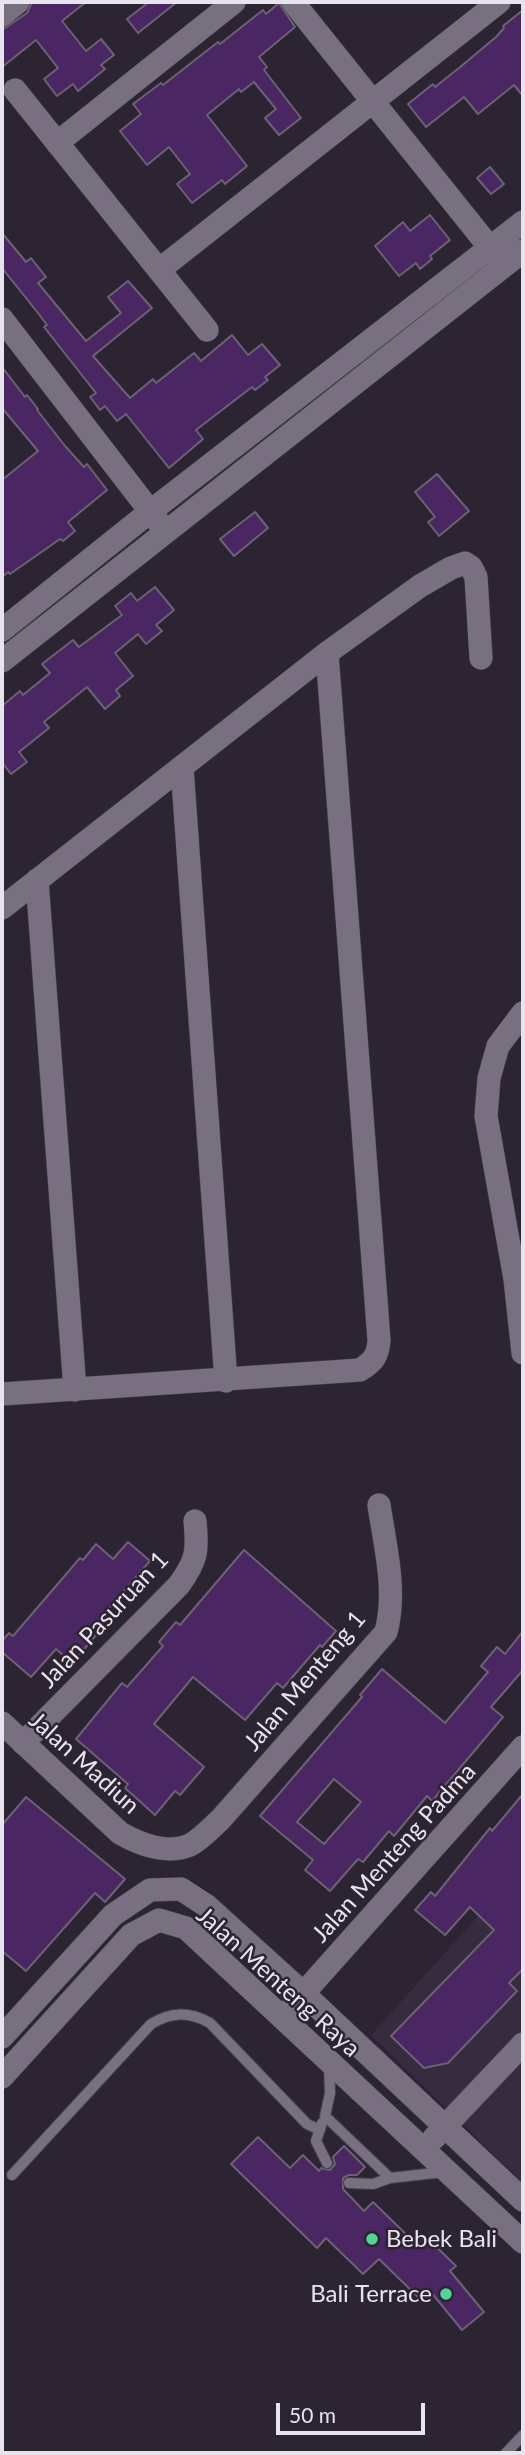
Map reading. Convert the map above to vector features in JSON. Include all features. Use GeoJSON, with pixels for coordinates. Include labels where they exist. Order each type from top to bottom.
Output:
{"type":"FeatureCollection","features":[{"type":"Feature","properties":{"kind":"street"},"geometry":{"type":"LineString","coordinates":[[2,15],[18,2]]}},
{"type":"Feature","properties":{"kind":"street"},"geometry":{"type":"LineString","coordinates":[[57,142],[234,2]]}},
{"type":"Feature","properties":{"kind":"street"},"geometry":{"type":"LineString","coordinates":[[293,2],[504,266]]}},
{"type":"Feature","properties":{"kind":"street"},"geometry":{"type":"LineString","coordinates":[[159,270],[499,2]]}},
{"type":"Feature","properties":{"kind":"street"},"geometry":{"type":"LineString","coordinates":[[15,90],[207,330]]}},
{"type":"Feature","properties":{"kind":"street"},"geometry":{"type":"LineString","coordinates":[[2,631],[151,511],[523,222]]}},
{"type":"Feature","properties":{"kind":"street"},"geometry":{"type":"LineString","coordinates":[[2,661],[523,251]]}},
{"type":"Feature","properties":{"kind":"street"},"geometry":{"type":"LineString","coordinates":[[2,319],[166,532]]}},
{"type":"Feature","properties":{"kind":"street"},"geometry":{"type":"LineString","coordinates":[[2,908],[327,653],[420,586],[465,563],[471,567],[476,577],[481,658]]}},
{"type":"Feature","properties":{"kind":"street"},"geometry":{"type":"LineString","coordinates":[[2,1394],[360,1370],[372,1362],[378,1353],[327,653]]}},
{"type":"Feature","properties":{"kind":"street"},"geometry":{"type":"LineString","coordinates":[[182,767],[226,1381]]}},
{"type":"Feature","properties":{"kind":"street"},"geometry":{"type":"LineString","coordinates":[[37,880],[75,1390]]}},
{"type":"Feature","properties":{"kind":"street"},"geometry":{"type":"LineString","coordinates":[[523,1013],[498,1046],[489,1078],[486,1116],[519,1275],[523,1353]]}},
{"type":"Feature","properties":{"kind":"street","name":"Jalan Menteng 1"},"geometry":{"type":"LineString","coordinates":[[173,1848],[190,1845],[220,1820],[386,1632],[390,1615],[390,1590],[379,1505]]}},
{"type":"Feature","properties":{"kind":"street","name":"Jalan Pasuruan 1"},"geometry":{"type":"LineString","coordinates":[[23,1743],[179,1585],[198,1548],[194,1521]]}},
{"type":"Feature","properties":{"kind":"street","name":"Jalan Madiun"},"geometry":{"type":"LineString","coordinates":[[2,1723],[120,1833],[138,1843],[173,1848]]}},
{"type":"Feature","properties":{"kind":"street","name":"Jalan Menteng Padma"},"geometry":{"type":"LineString","coordinates":[[282,2018],[523,1747]]}},
{"type":"Feature","properties":{"kind":"street","name":"Jalan Menteng Raya"},"geometry":{"type":"LineString","coordinates":[[2,2037],[113,1915],[150,1890],[181,1889],[207,1906],[303,1993],[523,2200]]}},
{"type":"Feature","properties":{"kind":"street","name":"Jalan Menteng Raya"},"geometry":{"type":"LineString","coordinates":[[2,2077],[131,1935],[159,1920],[186,1928],[523,2242]]}},
{"type":"Feature","properties":{"kind":"street"},"geometry":{"type":"LineString","coordinates":[[424,2150],[523,2044]]}},
{"type":"Feature","properties":{"kind":"lane"},"geometry":{"type":"LineString","coordinates":[[12,2175],[151,2024],[173,2013],[199,2017],[210,2023],[307,2124],[320,2130]]}},
{"type":"Feature","properties":{"kind":"lane"},"geometry":{"type":"LineString","coordinates":[[327,2163],[316,2141],[330,2093],[329,2062]]}},
{"type":"Feature","properties":{"kind":"lane"},"geometry":{"type":"LineString","coordinates":[[325,2116],[390,2178]]}},
{"type":"Feature","properties":{"kind":"lane"},"geometry":{"type":"LineString","coordinates":[[349,2183],[373,2184],[390,2178],[447,2171]]}},
{"type":"Feature","properties":{"kind":"lane"},"geometry":{"type":"LineString","coordinates":[[506,2453],[523,2435]]}},
{"type":"Feature","properties":{"kind":"shaded area"},"geometry":{"type":"Polygon","coordinates":[[[523,1866],[523,2183],[371,2035],[523,1866]]]}},
{"type":"Feature","properties":{"kind":"building"},"geometry":{"type":"Polygon","coordinates":[[[32,2],[86,2],[62,21],[86,51],[101,39],[114,55],[101,65],[105,69],[78,91],[73,84],[57,96],[44,79],[58,68],[36,40],[2,67],[2,30],[27,13],[32,2]]]}},
{"type":"Feature","properties":{"kind":"building"},"geometry":{"type":"Polygon","coordinates":[[[149,2],[177,2],[138,33],[127,19],[149,2]]]}},
{"type":"Feature","properties":{"kind":"building"},"geometry":{"type":"Polygon","coordinates":[[[279,3],[295,27],[259,57],[267,67],[264,70],[301,118],[279,135],[265,118],[276,109],[254,82],[241,92],[239,89],[207,115],[247,166],[225,184],[222,180],[192,203],[177,184],[190,174],[169,147],[147,165],[120,131],[141,114],[133,104],[161,83],[163,85],[218,42],[220,44],[263,10],[266,14],[279,3]]]}},
{"type":"Feature","properties":{"kind":"building"},"geometry":{"type":"Polygon","coordinates":[[[523,10],[523,96],[514,85],[478,114],[464,97],[426,127],[408,104],[459,68],[523,10]]]}},
{"type":"Feature","properties":{"kind":"building"},"geometry":{"type":"Polygon","coordinates":[[[490,167],[504,184],[491,194],[477,178],[490,167]]]}},
{"type":"Feature","properties":{"kind":"building"},"geometry":{"type":"Polygon","coordinates":[[[430,215],[450,240],[430,256],[432,259],[420,269],[416,263],[399,276],[375,246],[403,222],[410,231],[430,215]]]}},
{"type":"Feature","properties":{"kind":"building"},"geometry":{"type":"Polygon","coordinates":[[[2,233],[26,262],[31,258],[46,277],[38,283],[86,341],[121,313],[108,297],[128,281],[152,308],[93,356],[130,398],[153,379],[156,383],[194,353],[201,361],[232,335],[248,355],[262,344],[280,365],[265,377],[268,380],[255,390],[252,387],[196,430],[203,439],[169,468],[126,414],[117,421],[105,406],[100,410],[90,397],[96,393],[2,268],[2,233]]]}},
{"type":"Feature","properties":{"kind":"building"},"geometry":{"type":"Polygon","coordinates":[[[2,367],[65,446],[84,467],[87,464],[107,490],[68,522],[75,531],[63,541],[60,539],[2,577],[2,480],[38,451],[2,408],[2,367]]]}},
{"type":"Feature","properties":{"kind":"building"},"geometry":{"type":"Polygon","coordinates":[[[437,474],[469,511],[439,536],[428,522],[435,517],[415,492],[437,474]]]}},
{"type":"Feature","properties":{"kind":"building"},"geometry":{"type":"Polygon","coordinates":[[[255,512],[268,528],[234,556],[220,539],[255,512]]]}},
{"type":"Feature","properties":{"kind":"building"},"geometry":{"type":"Polygon","coordinates":[[[155,587],[174,610],[156,625],[162,631],[146,644],[138,634],[115,653],[133,676],[116,690],[120,696],[105,709],[87,687],[44,722],[49,728],[19,752],[27,762],[11,774],[2,766],[2,706],[20,691],[23,695],[50,673],[42,664],[73,640],[79,647],[122,615],[115,606],[131,593],[137,601],[155,587]]]}},
{"type":"Feature","properties":{"kind":"building"},"geometry":{"type":"Polygon","coordinates":[[[128,1542],[150,1561],[92,1628],[98,1633],[72,1663],[56,1649],[31,1677],[2,1652],[2,1641],[9,1633],[13,1636],[80,1558],[83,1560],[96,1544],[113,1559],[128,1542]]]}},
{"type":"Feature","properties":{"kind":"building"},"geometry":{"type":"Polygon","coordinates":[[[244,1550],[336,1631],[322,1647],[320,1645],[283,1688],[277,1683],[245,1720],[193,1677],[154,1724],[204,1767],[180,1795],[175,1791],[155,1815],[125,1788],[128,1784],[76,1739],[122,1683],[127,1687],[163,1646],[159,1642],[176,1622],[180,1625],[244,1550]]]}},
{"type":"Feature","properties":{"kind":"building"},"geometry":{"type":"Polygon","coordinates":[[[523,1631],[523,1670],[491,1707],[503,1717],[432,1801],[427,1796],[394,1836],[389,1831],[363,1862],[358,1859],[330,1891],[305,1870],[313,1860],[260,1816],[362,1697],[360,1695],[382,1669],[445,1723],[488,1672],[481,1666],[497,1647],[505,1654],[523,1631]],[[334,1779],[297,1822],[324,1844],[361,1802],[334,1779]]]}},
{"type":"Feature","properties":{"kind":"building"},"geometry":{"type":"Polygon","coordinates":[[[523,1794],[523,1969],[509,1983],[517,1991],[448,2063],[424,2068],[391,2036],[494,1930],[470,1907],[445,1935],[415,1910],[431,1892],[435,1896],[490,1828],[492,1831],[523,1794]]]}},
{"type":"Feature","properties":{"kind":"building"},"geometry":{"type":"Polygon","coordinates":[[[26,1797],[125,1879],[105,1902],[95,1893],[26,1971],[2,1951],[2,1825],[26,1797]]]}},
{"type":"Feature","properties":{"kind":"building"},"geometry":{"type":"Polygon","coordinates":[[[258,2137],[290,2168],[303,2155],[319,2171],[321,2168],[330,2170],[335,2164],[333,2157],[344,2146],[365,2167],[357,2175],[343,2178],[343,2189],[364,2211],[373,2202],[415,2243],[423,2234],[456,2266],[450,2271],[484,2312],[462,2330],[430,2291],[421,2300],[379,2259],[363,2274],[326,2238],[317,2248],[231,2164],[258,2137]]]}},
{"type":"Feature","properties":{"kind":"place","name":"Bebek Bali"},"geometry":{"type":"Point","coordinates":[372,2239]}},
{"type":"Feature","properties":{"kind":"place","name":"Bali Terrace"},"geometry":{"type":"Point","coordinates":[446,2294]}}]}
